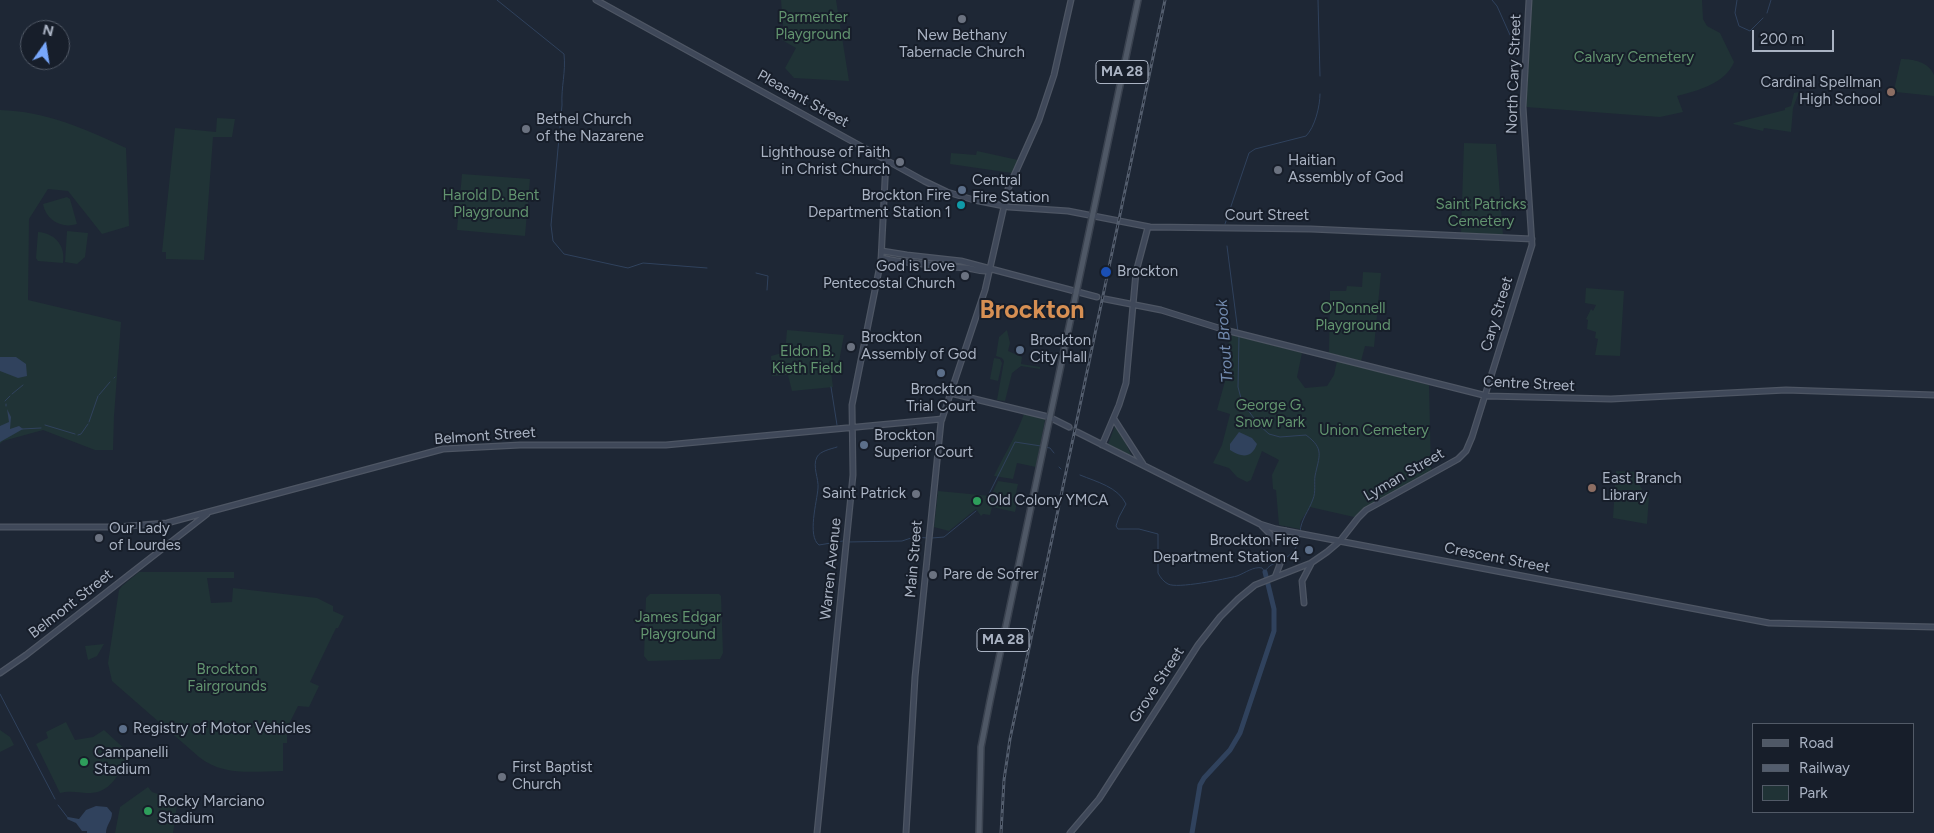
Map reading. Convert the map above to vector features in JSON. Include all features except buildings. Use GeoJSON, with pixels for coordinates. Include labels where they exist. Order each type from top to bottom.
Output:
{"type":"FeatureCollection","features":[{"type":"Feature","properties":{"kind":"main road","name":"Pleasant Street"},"geometry":{"type":"LineString","coordinates":[[596,0],[947,192],[1004,206]]}},
{"type":"Feature","properties":{"kind":"main road","name":"Main Street"},"geometry":{"type":"LineString","coordinates":[[906,833],[915,677],[942,418],[991,270],[1008,189],[1042,112],[1054,75],[1072,0]]}},
{"type":"Feature","properties":{"kind":"main road","name":"MA 28"},"geometry":{"type":"LineString","coordinates":[[979,833],[981,747],[1138,0]]}},
{"type":"Feature","properties":{"kind":"main road","name":"North Cary Street"},"geometry":{"type":"LineString","coordinates":[[1529,0],[1523,108],[1532,239]]}},
{"type":"Feature","properties":{"kind":"main road","name":"Warren Avenue"},"geometry":{"type":"LineString","coordinates":[[817,833],[853,475],[853,403],[881,258],[886,160]]}},
{"type":"Feature","properties":{"kind":"main road","name":"Court Street"},"geometry":{"type":"LineString","coordinates":[[1004,206],[1059,209],[1148,227],[1304,229],[1532,239]]}},
{"type":"Feature","properties":{"kind":"main road"},"geometry":{"type":"LineString","coordinates":[[1102,445],[1124,392],[1128,370],[1136,272],[1148,227]]}},
{"type":"Feature","properties":{"kind":"main road","name":"Cary Street"},"geometry":{"type":"LineString","coordinates":[[1484,396],[1532,239]]}},
{"type":"Feature","properties":{"kind":"main road"},"geometry":{"type":"LineString","coordinates":[[882,250],[965,262],[1097,297]]}},
{"type":"Feature","properties":{"kind":"main road"},"geometry":{"type":"LineString","coordinates":[[899,262],[901,254]]}},
{"type":"Feature","properties":{"kind":"main road"},"geometry":{"type":"LineString","coordinates":[[881,258],[899,262],[986,272],[991,270]]}},
{"type":"Feature","properties":{"kind":"main road"},"geometry":{"type":"LineString","coordinates":[[964,268],[965,262]]}},
{"type":"Feature","properties":{"kind":"main road","name":"Centre Street"},"geometry":{"type":"LineString","coordinates":[[1105,299],[1160,310],[1238,333],[1484,396],[1612,399],[1786,390],[1934,395]]}},
{"type":"Feature","properties":{"kind":"main road"},"geometry":{"type":"LineString","coordinates":[[950,393],[1049,417],[1069,427]]}},
{"type":"Feature","properties":{"kind":"main road","name":"Lyman Street"},"geometry":{"type":"LineString","coordinates":[[1286,574],[1311,564],[1340,541],[1366,510],[1462,455],[1472,437],[1484,396]]}},
{"type":"Feature","properties":{"kind":"main road","name":"Belmont Street"},"geometry":{"type":"LineString","coordinates":[[0,673],[26,655],[208,513],[443,449],[520,445],[666,445],[942,418]]}},
{"type":"Feature","properties":{"kind":"main road"},"geometry":{"type":"LineString","coordinates":[[1114,419],[1144,465]]}},
{"type":"Feature","properties":{"kind":"main road","name":"Crescent Street"},"geometry":{"type":"LineString","coordinates":[[1078,432],[1260,524],[1286,531],[1769,622],[1934,627]]}},
{"type":"Feature","properties":{"kind":"main road"},"geometry":{"type":"LineString","coordinates":[[0,527],[158,525],[208,513]]}},
{"type":"Feature","properties":{"kind":"main road"},"geometry":{"type":"LineString","coordinates":[[1260,524],[1276,540],[1286,531]]}},
{"type":"Feature","properties":{"kind":"main road"},"geometry":{"type":"LineString","coordinates":[[1273,578],[1280,564]]}},
{"type":"Feature","properties":{"kind":"main road"},"geometry":{"type":"LineString","coordinates":[[1304,603],[1302,580],[1311,564]]}},
{"type":"Feature","properties":{"kind":"main road","name":"Grove Street"},"geometry":{"type":"LineString","coordinates":[[1070,833],[1099,799],[1206,633],[1238,599],[1253,587],[1264,581],[1286,574]]}},
{"type":"Feature","properties":{"kind":"green space","name":"Parmenter Playground"},"geometry":{"type":"Polygon","coordinates":[[[781,0],[836,0],[849,81],[794,78],[785,68],[796,48],[782,40],[784,38],[781,0]]]}},
{"type":"Feature","properties":{"kind":"green space","name":"Calvary Cemetery"},"geometry":{"type":"Polygon","coordinates":[[[1532,0],[1702,0],[1703,19],[1707,26],[1720,33],[1734,62],[1718,81],[1702,89],[1677,96],[1683,112],[1660,117],[1526,107],[1532,0]]]}},
{"type":"Feature","properties":{"kind":"green space"},"geometry":{"type":"Polygon","coordinates":[[[1901,59],[1920,62],[1932,71],[1934,75],[1934,96],[1896,92],[1894,90],[1901,59]]]}},
{"type":"Feature","properties":{"kind":"green space"},"geometry":{"type":"Polygon","coordinates":[[[1799,92],[1793,108],[1791,132],[1764,128],[1763,131],[1733,124],[1785,110],[1785,108],[1791,106],[1794,93],[1799,92]]]}},
{"type":"Feature","properties":{"kind":"green space"},"geometry":{"type":"Polygon","coordinates":[[[0,110],[49,117],[96,134],[126,148],[129,226],[102,234],[68,191],[48,189],[29,219],[28,300],[121,322],[113,450],[95,450],[43,430],[3,441],[0,444],[0,110]]]}},
{"type":"Feature","properties":{"kind":"green space"},"geometry":{"type":"Polygon","coordinates":[[[217,118],[235,119],[232,137],[213,137],[204,260],[166,259],[166,252],[162,252],[175,128],[216,132],[217,118]]]}},
{"type":"Feature","properties":{"kind":"green space","name":"Saint Patricks Cemetery"},"geometry":{"type":"Polygon","coordinates":[[[1464,143],[1496,144],[1503,235],[1461,233],[1464,143]]]}},
{"type":"Feature","properties":{"kind":"green space"},"geometry":{"type":"Polygon","coordinates":[[[977,151],[1018,160],[1012,173],[950,164],[951,153],[976,155],[977,151]]]}},
{"type":"Feature","properties":{"kind":"green space","name":"Harold D. Bent Playground"},"geometry":{"type":"Polygon","coordinates":[[[462,174],[530,179],[525,236],[457,230],[462,174]]]}},
{"type":"Feature","properties":{"kind":"green space"},"geometry":{"type":"Polygon","coordinates":[[[67,197],[70,199],[77,224],[65,225],[55,222],[47,215],[45,210],[43,204],[67,197]]]}},
{"type":"Feature","properties":{"kind":"green space"},"geometry":{"type":"Polygon","coordinates":[[[67,231],[88,233],[85,257],[77,264],[65,262],[67,231]]]}},
{"type":"Feature","properties":{"kind":"green space"},"geometry":{"type":"Polygon","coordinates":[[[38,232],[50,235],[58,242],[63,251],[63,263],[38,261],[36,258],[38,232]]]}},
{"type":"Feature","properties":{"kind":"green space","name":"O'Donnell Playground"},"geometry":{"type":"Polygon","coordinates":[[[1363,272],[1381,273],[1374,347],[1365,346],[1361,361],[1329,353],[1330,291],[1346,291],[1347,286],[1362,287],[1363,272]]]}},
{"type":"Feature","properties":{"kind":"green space"},"geometry":{"type":"Polygon","coordinates":[[[1586,288],[1624,291],[1620,356],[1595,355],[1598,339],[1595,338],[1596,332],[1587,329],[1588,320],[1586,319],[1591,309],[1593,311],[1596,305],[1585,303],[1586,288]]]}},
{"type":"Feature","properties":{"kind":"green space","name":"Eldon B. Kieth Field"},"geometry":{"type":"Polygon","coordinates":[[[787,330],[844,335],[838,367],[830,365],[833,387],[792,391],[788,375],[772,376],[771,356],[785,352],[787,330]]]}},
{"type":"Feature","properties":{"kind":"green space"},"geometry":{"type":"Polygon","coordinates":[[[1007,330],[1010,343],[1008,351],[1022,357],[1021,364],[1040,367],[1040,369],[1021,366],[1012,373],[1005,401],[997,400],[1004,361],[996,356],[999,337],[1007,330]]]}},
{"type":"Feature","properties":{"kind":"green space"},"geometry":{"type":"Polygon","coordinates":[[[1233,335],[1302,353],[1297,377],[1305,388],[1327,386],[1334,375],[1337,361],[1429,385],[1431,471],[1381,499],[1354,517],[1310,507],[1300,522],[1300,529],[1279,525],[1276,490],[1273,489],[1272,475],[1279,460],[1262,451],[1251,480],[1247,482],[1237,477],[1229,468],[1213,463],[1222,445],[1230,414],[1217,410],[1227,374],[1229,337],[1233,335]]]}},
{"type":"Feature","properties":{"kind":"green space"},"geometry":{"type":"Polygon","coordinates":[[[994,358],[1000,359],[1002,363],[998,381],[990,379],[994,358]]]}},
{"type":"Feature","properties":{"kind":"green space"},"geometry":{"type":"Polygon","coordinates":[[[1024,414],[1044,418],[1045,420],[1036,467],[1017,463],[1013,479],[994,476],[1014,438],[1024,414]]]}},
{"type":"Feature","properties":{"kind":"green space"},"geometry":{"type":"Polygon","coordinates":[[[1115,426],[1123,437],[1132,457],[1108,444],[1115,426]]]}},
{"type":"Feature","properties":{"kind":"green space"},"geometry":{"type":"Polygon","coordinates":[[[1616,471],[1641,472],[1641,496],[1644,496],[1644,499],[1649,497],[1647,524],[1613,518],[1616,471]]]}},
{"type":"Feature","properties":{"kind":"green space","name":"Old Colony YMCA"},"geometry":{"type":"Polygon","coordinates":[[[998,481],[1018,484],[1016,493],[1019,494],[1015,512],[992,507],[990,515],[983,514],[981,516],[976,509],[949,531],[934,527],[938,491],[991,496],[998,481]]]}},
{"type":"Feature","properties":{"kind":"green space","name":"Brockton Fairgrounds"},"geometry":{"type":"Polygon","coordinates":[[[139,572],[234,572],[234,578],[207,578],[211,603],[232,602],[233,588],[317,598],[333,606],[333,611],[344,616],[338,628],[336,628],[310,682],[319,686],[309,707],[298,706],[287,728],[287,743],[283,743],[283,771],[240,772],[219,768],[209,763],[199,757],[112,681],[108,663],[119,590],[139,572]]]}},
{"type":"Feature","properties":{"kind":"green space","name":"James Edgar Playground"},"geometry":{"type":"Polygon","coordinates":[[[650,594],[719,594],[721,596],[723,653],[720,659],[648,661],[644,656],[646,598],[650,594]]]}},
{"type":"Feature","properties":{"kind":"green space"},"geometry":{"type":"Polygon","coordinates":[[[104,644],[97,656],[88,660],[85,646],[104,644]]]}},
{"type":"Feature","properties":{"kind":"green space","name":"Campanelli Stadium"},"geometry":{"type":"Polygon","coordinates":[[[66,722],[75,740],[93,737],[104,730],[128,752],[119,772],[105,789],[91,793],[60,793],[36,744],[48,738],[46,732],[66,722]]]}},
{"type":"Feature","properties":{"kind":"green space"},"geometry":{"type":"Polygon","coordinates":[[[0,730],[10,737],[14,745],[0,752],[0,730]]]}},
{"type":"Feature","properties":{"kind":"green space","name":"Rocky Marciano Stadium"},"geometry":{"type":"Polygon","coordinates":[[[148,787],[152,792],[161,795],[169,804],[177,805],[173,833],[115,833],[120,807],[148,787]]]}},
{"type":"Feature","properties":{"kind":"water"},"geometry":{"type":"Polygon","coordinates":[[[0,357],[16,357],[26,364],[27,376],[18,378],[0,371],[0,357]]]}},
{"type":"Feature","properties":{"kind":"water"},"geometry":{"type":"Polygon","coordinates":[[[7,409],[11,417],[10,429],[19,426],[23,429],[0,442],[0,426],[9,422],[7,409]]]}},
{"type":"Feature","properties":{"kind":"water"},"geometry":{"type":"Polygon","coordinates":[[[1239,432],[1252,438],[1257,444],[1255,449],[1249,454],[1242,455],[1230,450],[1230,444],[1239,432]]]}},
{"type":"Feature","properties":{"kind":"water"},"geometry":{"type":"Polygon","coordinates":[[[96,806],[107,807],[112,813],[106,833],[87,833],[87,831],[82,831],[76,823],[67,819],[68,817],[79,819],[86,810],[96,806]]]}},
{"type":"Feature","properties":{"kind":"waterway"},"geometry":{"type":"LineString","coordinates":[[497,0],[564,54],[562,105],[551,225],[553,241],[564,254],[628,268],[643,263],[707,268]]}},
{"type":"Feature","properties":{"kind":"waterway","name":"Trout Brook"},"geometry":{"type":"LineString","coordinates":[[1318,0],[1320,76]]}},
{"type":"Feature","properties":{"kind":"waterway"},"geometry":{"type":"LineString","coordinates":[[1492,0],[1497,6],[1510,35]]}},
{"type":"Feature","properties":{"kind":"waterway"},"geometry":{"type":"LineString","coordinates":[[1737,0],[1735,13],[1739,26],[1750,31],[1763,18]]}},
{"type":"Feature","properties":{"kind":"waterway"},"geometry":{"type":"LineString","coordinates":[[1767,13],[1771,0]]}},
{"type":"Feature","properties":{"kind":"waterway","name":"Trout Brook"},"geometry":{"type":"LineString","coordinates":[[1225,224],[1249,153],[1255,149],[1306,136],[1316,116],[1320,94]]}},
{"type":"Feature","properties":{"kind":"waterway","name":"Trout Brook"},"geometry":{"type":"LineString","coordinates":[[1227,246],[1238,332]]}},
{"type":"Feature","properties":{"kind":"waterway"},"geometry":{"type":"LineString","coordinates":[[756,273],[768,276],[767,290]]}},
{"type":"Feature","properties":{"kind":"waterway","name":"Trout Brook"},"geometry":{"type":"LineString","coordinates":[[1239,336],[1238,387],[1242,402],[1259,425],[1269,434],[1280,437],[1306,435],[1316,444],[1318,449],[1319,458],[1315,476],[1314,496],[1300,532]]}},
{"type":"Feature","properties":{"kind":"waterway"},"geometry":{"type":"LineString","coordinates":[[99,395],[110,382]]}},
{"type":"Feature","properties":{"kind":"waterway"},"geometry":{"type":"LineString","coordinates":[[12,394],[23,385]]}},
{"type":"Feature","properties":{"kind":"waterway"},"geometry":{"type":"LineString","coordinates":[[831,387],[837,425]]}},
{"type":"Feature","properties":{"kind":"waterway"},"geometry":{"type":"LineString","coordinates":[[5,401],[10,396]]}},
{"type":"Feature","properties":{"kind":"waterway"},"geometry":{"type":"LineString","coordinates":[[89,422],[98,396]]}},
{"type":"Feature","properties":{"kind":"waterway"},"geometry":{"type":"LineString","coordinates":[[78,435],[81,434],[88,424]]}},
{"type":"Feature","properties":{"kind":"waterway"},"geometry":{"type":"LineString","coordinates":[[45,425],[75,434]]}},
{"type":"Feature","properties":{"kind":"waterway"},"geometry":{"type":"LineString","coordinates":[[22,429],[41,428]]}},
{"type":"Feature","properties":{"kind":"waterway"},"geometry":{"type":"LineString","coordinates":[[989,494],[1015,442],[1041,446]]}},
{"type":"Feature","properties":{"kind":"waterway"},"geometry":{"type":"LineString","coordinates":[[837,447],[826,450],[817,457],[815,468],[818,488],[813,527],[815,541],[819,545],[843,541]]}},
{"type":"Feature","properties":{"kind":"waterway"},"geometry":{"type":"LineString","coordinates":[[1045,447],[1050,448],[1054,453]]}},
{"type":"Feature","properties":{"kind":"waterway"},"geometry":{"type":"LineString","coordinates":[[1080,475],[1112,489],[1122,498],[1126,504],[1116,526],[1118,529],[1139,529],[1158,534],[1158,573],[1168,584],[1181,585],[1212,581],[1237,576],[1256,568],[1262,568],[1265,572],[1272,565],[1293,552],[1300,536]]}},
{"type":"Feature","properties":{"kind":"waterway"},"geometry":{"type":"LineString","coordinates":[[932,538],[944,537],[976,511]]}},
{"type":"Feature","properties":{"kind":"waterway"},"geometry":{"type":"LineString","coordinates":[[847,542],[902,541],[914,537],[928,538]]}},
{"type":"Feature","properties":{"kind":"waterway"},"geometry":{"type":"LineString","coordinates":[[1192,833],[1200,785],[1204,778],[1230,750],[1240,733],[1274,631],[1274,609],[1265,572]]}},
{"type":"Feature","properties":{"kind":"waterway"},"geometry":{"type":"LineString","coordinates":[[0,694],[55,799]]}},
{"type":"Feature","properties":{"kind":"waterway"},"geometry":{"type":"LineString","coordinates":[[58,805],[68,818]]}},
{"type":"Feature","properties":{"kind":"tunnel"},"geometry":{"type":"LineString","coordinates":[[1069,427],[1077,432]]}},
{"type":"Feature","properties":{"kind":"railway"},"geometry":{"type":"LineString","coordinates":[[1001,833],[1004,780],[1010,739],[1165,0]]}},
{"type":"Feature","properties":{"kind":"place","name":"New Bethany Tabernacle Church"},"geometry":{"type":"Point","coordinates":[962,19]}},
{"type":"Feature","properties":{"kind":"place","name":"Cardinal Spellman High School"},"geometry":{"type":"Point","coordinates":[1891,92]}},
{"type":"Feature","properties":{"kind":"place","name":"Bethel Church of the Nazarene"},"geometry":{"type":"Point","coordinates":[526,129]}},
{"type":"Feature","properties":{"kind":"place","name":"Lighthouse of Faith in Christ Church"},"geometry":{"type":"Point","coordinates":[900,162]}},
{"type":"Feature","properties":{"kind":"place","name":"Haitian Assembly of God"},"geometry":{"type":"Point","coordinates":[1278,170]}},
{"type":"Feature","properties":{"kind":"place","name":"Central Fire Station"},"geometry":{"type":"Point","coordinates":[962,190]}},
{"type":"Feature","properties":{"kind":"place","name":"Brockton Fire Department Station 1"},"geometry":{"type":"Point","coordinates":[961,205]}},
{"type":"Feature","properties":{"kind":"place","name":"Brockton"},"geometry":{"type":"Point","coordinates":[1106,272]}},
{"type":"Feature","properties":{"kind":"place","name":"God is Love Pentecostal Church"},"geometry":{"type":"Point","coordinates":[965,276]}},
{"type":"Feature","properties":{"kind":"place","name":"Brockton Assembly of God"},"geometry":{"type":"Point","coordinates":[851,347]}},
{"type":"Feature","properties":{"kind":"place","name":"Brockton City Hall"},"geometry":{"type":"Point","coordinates":[1020,350]}},
{"type":"Feature","properties":{"kind":"place","name":"Brockton Trial Court"},"geometry":{"type":"Point","coordinates":[941,373]}},
{"type":"Feature","properties":{"kind":"place","name":"Brockton Superior Court"},"geometry":{"type":"Point","coordinates":[864,445]}},
{"type":"Feature","properties":{"kind":"place","name":"East Branch Library"},"geometry":{"type":"Point","coordinates":[1592,488]}},
{"type":"Feature","properties":{"kind":"place","name":"Saint Patrick"},"geometry":{"type":"Point","coordinates":[916,494]}},
{"type":"Feature","properties":{"kind":"place","name":"Old Colony YMCA"},"geometry":{"type":"Point","coordinates":[977,501]}},
{"type":"Feature","properties":{"kind":"place","name":"Our Lady of Lourdes"},"geometry":{"type":"Point","coordinates":[99,538]}},
{"type":"Feature","properties":{"kind":"place","name":"Brockton Fire Department Station 4"},"geometry":{"type":"Point","coordinates":[1309,550]}},
{"type":"Feature","properties":{"kind":"place","name":"Pare de Sofrer"},"geometry":{"type":"Point","coordinates":[933,575]}},
{"type":"Feature","properties":{"kind":"place","name":"Registry of Motor Vehicles"},"geometry":{"type":"Point","coordinates":[123,729]}},
{"type":"Feature","properties":{"kind":"place","name":"Campanelli Stadium"},"geometry":{"type":"Point","coordinates":[84,762]}},
{"type":"Feature","properties":{"kind":"place","name":"First Baptist Church"},"geometry":{"type":"Point","coordinates":[502,777]}},
{"type":"Feature","properties":{"kind":"place","name":"Rocky Marciano Stadium"},"geometry":{"type":"Point","coordinates":[148,811]}},
{"type":"Feature","properties":{"kind":"district","name":"Brockton"},"geometry":{"type":"Point","coordinates":[1032,311]}},
{"type":"Feature","properties":{"kind":"park label","name":"George G. Snow Park"},"geometry":{"type":"Point","coordinates":[1270,414]}},
{"type":"Feature","properties":{"kind":"park label","name":"Union Cemetery"},"geometry":{"type":"Point","coordinates":[1374,431]}}]}
